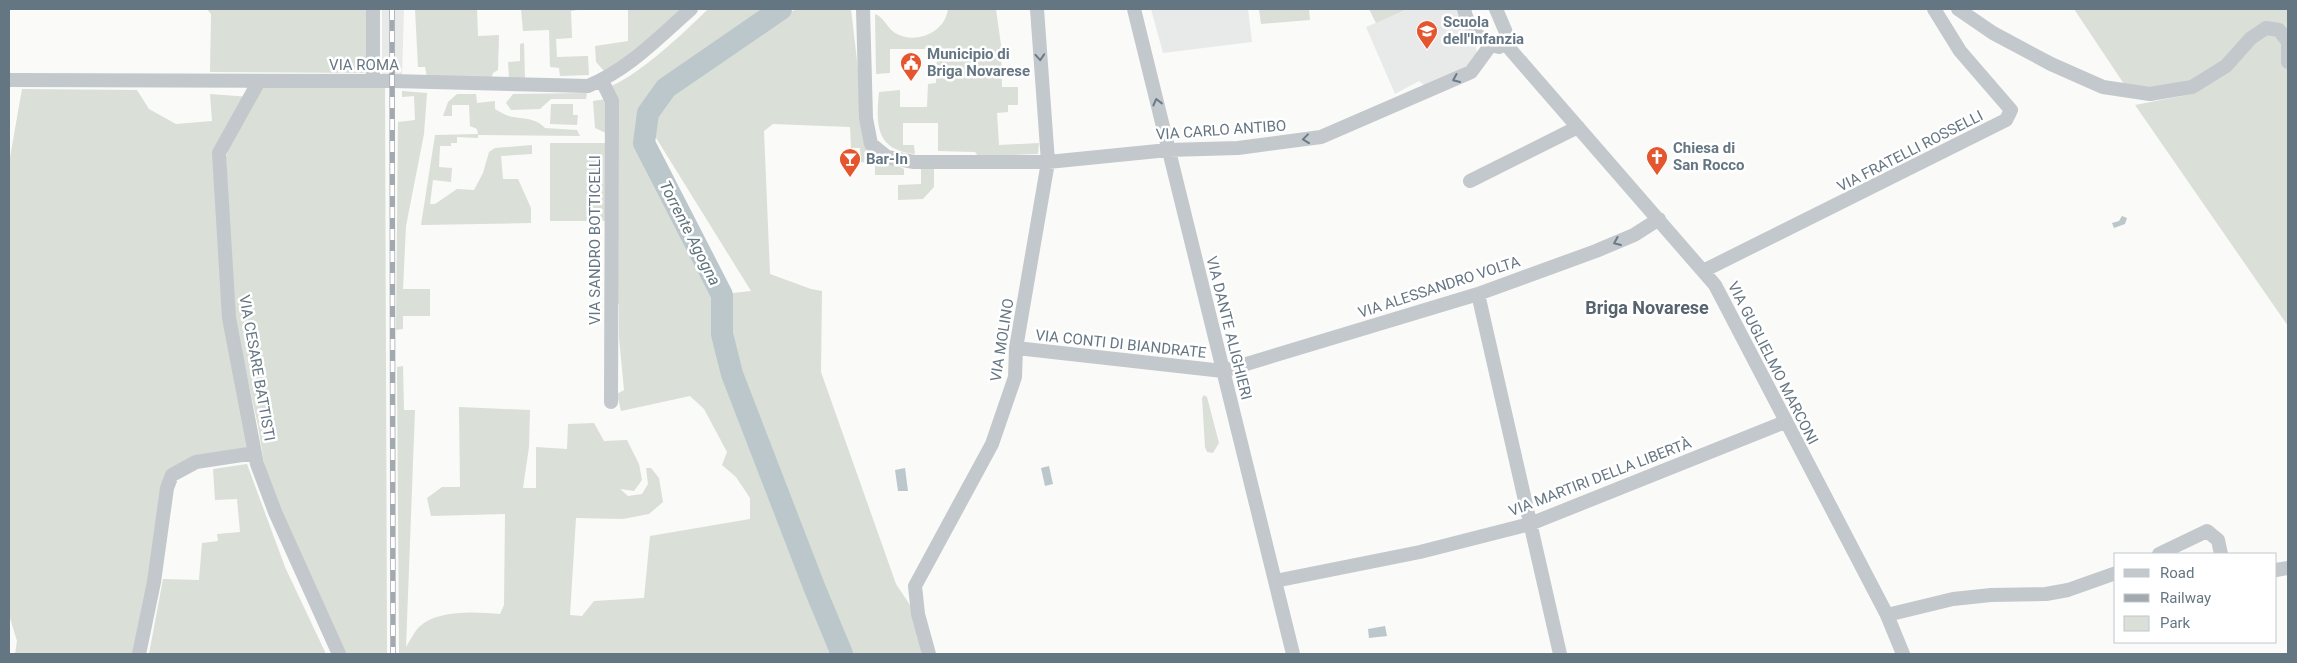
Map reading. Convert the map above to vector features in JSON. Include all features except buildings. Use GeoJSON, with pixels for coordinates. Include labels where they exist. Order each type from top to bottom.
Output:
{"type":"FeatureCollection","features":[{"type":"Feature","properties":{"kind":"street"},"geometry":{"type":"LineString","coordinates":[[373,9],[373,81]]}},
{"type":"Feature","properties":{"kind":"street","name":"VIA ROMA"},"geometry":{"type":"LineString","coordinates":[[9,80],[373,81],[588,86],[602,81],[636,59],[691,9]]}},
{"type":"Feature","properties":{"kind":"street","name":"VIA CARLO ANTIBO"},"geometry":{"type":"LineString","coordinates":[[863,9],[866,118],[871,144],[887,157],[903,162],[1048,162],[1168,150],[1238,148],[1321,137],[1471,72],[1490,46]]}},
{"type":"Feature","properties":{"kind":"street","name":"VIA MOLINO"},"geometry":{"type":"LineString","coordinates":[[929,654],[918,614],[915,586],[992,444],[1015,377],[1016,348],[1048,162],[1036,9]]}},
{"type":"Feature","properties":{"kind":"street","name":"VIA DANTE ALIGHIERI"},"geometry":{"type":"LineString","coordinates":[[1134,9],[1293,654]]}},
{"type":"Feature","properties":{"kind":"street"},"geometry":{"type":"LineString","coordinates":[[1464,9],[1477,35],[1490,46],[1509,48]]}},
{"type":"Feature","properties":{"kind":"street","name":"VIA GUGLIELMO MARCONI"},"geometry":{"type":"LineString","coordinates":[[1496,9],[1505,30],[1509,48],[1715,285],[1887,615],[1903,654]]}},
{"type":"Feature","properties":{"kind":"street","name":"VIA FRATELLI ROSSELLI"},"geometry":{"type":"LineString","coordinates":[[1703,271],[2006,120],[2011,110],[1960,51],[1934,9]]}},
{"type":"Feature","properties":{"kind":"street"},"geometry":{"type":"LineString","coordinates":[[1958,9],[1993,34],[2050,64],[2103,87],[2150,94],[2192,87],[2226,66],[2251,38],[2266,28],[2279,30],[2288,43],[2288,62]]}},
{"type":"Feature","properties":{"kind":"street","name":"VIA CESARE BATTISTI"},"geometry":{"type":"LineString","coordinates":[[259,81],[219,154],[229,318],[255,453],[275,512],[339,654]]}},
{"type":"Feature","properties":{"kind":"street","name":"VIA SANDRO BOTTICELLI"},"geometry":{"type":"LineString","coordinates":[[602,81],[612,101],[611,402]]}},
{"type":"Feature","properties":{"kind":"street"},"geometry":{"type":"LineString","coordinates":[[1470,182],[1578,127]]}},
{"type":"Feature","properties":{"kind":"street","name":"VIA ALESSANDRO VOLTA"},"geometry":{"type":"LineString","coordinates":[[1223,371],[1478,294],[1596,251],[1634,235],[1659,219]]}},
{"type":"Feature","properties":{"kind":"street"},"geometry":{"type":"LineString","coordinates":[[1478,294],[1560,654]]}},
{"type":"Feature","properties":{"kind":"street","name":"VIA CONTI DI BIANDRATE"},"geometry":{"type":"LineString","coordinates":[[1016,348],[1223,371]]}},
{"type":"Feature","properties":{"kind":"street","name":"VIA MARTIRI DELLA LIBERTÀ"},"geometry":{"type":"LineString","coordinates":[[1275,581],[1420,552],[1530,524],[1786,422]]}},
{"type":"Feature","properties":{"kind":"street"},"geometry":{"type":"LineString","coordinates":[[139,654],[154,582],[167,488],[172,475],[196,462],[255,453]]}},
{"type":"Feature","properties":{"kind":"street"},"geometry":{"type":"LineString","coordinates":[[2161,553],[2207,532],[2218,540],[2221,553]]}},
{"type":"Feature","properties":{"kind":"street"},"geometry":{"type":"LineString","coordinates":[[1887,615],[1953,599],[1991,595],[2061,592],[2114,574]]}},
{"type":"Feature","properties":{"kind":"shaded area"},"geometry":{"type":"Polygon","coordinates":[[[382,9],[404,9],[402,77],[382,76],[382,9]]]}},
{"type":"Feature","properties":{"kind":"shaded area"},"geometry":{"type":"Polygon","coordinates":[[[1151,9],[1248,9],[1252,42],[1163,53],[1151,9]]]}},
{"type":"Feature","properties":{"kind":"shaded area","name":"Scuola dell'Infanzia"},"geometry":{"type":"Polygon","coordinates":[[[1409,9],[1459,9],[1476,47],[1477,54],[1470,65],[1425,86],[1419,81],[1395,94],[1366,27],[1409,9]]]}},
{"type":"Feature","properties":{"kind":"shaded area"},"geometry":{"type":"Polygon","coordinates":[[[2122,216],[2127,218],[2125,224],[2114,228],[2112,223],[2119,221],[2122,216]]]}},
{"type":"Feature","properties":{"kind":"shaded area"},"geometry":{"type":"Polygon","coordinates":[[[1049,466],[1053,484],[1045,486],[1041,468],[1049,466]]]}},
{"type":"Feature","properties":{"kind":"shaded area"},"geometry":{"type":"Polygon","coordinates":[[[905,468],[908,491],[898,491],[895,470],[905,468]]]}},
{"type":"Feature","properties":{"kind":"shaded area"},"geometry":{"type":"Polygon","coordinates":[[[1385,626],[1387,636],[1369,638],[1368,629],[1385,626]]]}},
{"type":"Feature","properties":{"kind":"green space"},"geometry":{"type":"Polygon","coordinates":[[[207,9],[368,9],[369,73],[210,72],[211,14],[207,9]]]}},
{"type":"Feature","properties":{"kind":"green space"},"geometry":{"type":"Polygon","coordinates":[[[415,9],[477,9],[478,36],[499,35],[498,70],[493,73],[491,79],[427,77],[425,67],[418,67],[415,9]]]}},
{"type":"Feature","properties":{"kind":"green space"},"geometry":{"type":"Polygon","coordinates":[[[521,9],[583,9],[571,11],[572,38],[556,39],[557,57],[588,56],[589,75],[560,76],[559,68],[550,67],[549,30],[523,31],[521,9]]]}},
{"type":"Feature","properties":{"kind":"green space"},"geometry":{"type":"Polygon","coordinates":[[[628,9],[688,9],[630,58],[604,71],[596,62],[595,46],[628,41],[628,9]]]}},
{"type":"Feature","properties":{"kind":"green space"},"geometry":{"type":"Polygon","coordinates":[[[708,9],[774,9],[664,88],[646,113],[643,143],[719,295],[720,334],[730,375],[840,654],[399,654],[397,367],[403,366],[404,410],[415,410],[406,647],[419,627],[436,617],[458,613],[500,614],[504,605],[505,514],[431,516],[427,498],[442,487],[460,487],[459,407],[530,410],[529,447],[523,488],[536,488],[536,447],[567,449],[568,424],[594,423],[604,441],[627,440],[639,464],[642,480],[634,491],[620,489],[628,496],[642,494],[648,484],[646,468],[651,468],[659,478],[663,502],[649,514],[623,519],[576,518],[570,615],[582,616],[594,601],[644,598],[650,536],[750,519],[750,498],[736,477],[722,465],[727,452],[704,409],[690,396],[621,411],[617,394],[624,390],[619,338],[619,304],[615,302],[611,86],[648,62],[708,9]]]}},
{"type":"Feature","properties":{"kind":"green space"},"geometry":{"type":"Polygon","coordinates":[[[797,9],[851,9],[862,104],[885,159],[904,169],[904,175],[875,175],[875,163],[861,162],[860,148],[851,148],[850,127],[773,124],[764,131],[770,274],[811,289],[822,291],[821,372],[896,584],[916,614],[927,654],[845,654],[734,374],[725,334],[724,294],[751,291],[653,133],[659,104],[691,76],[764,24],[797,9]]]}},
{"type":"Feature","properties":{"kind":"green space"},"geometry":{"type":"Polygon","coordinates":[[[948,9],[996,9],[1001,45],[1002,87],[1018,87],[1018,105],[1008,105],[1008,112],[997,113],[999,145],[1039,143],[1038,154],[978,156],[975,152],[938,151],[938,123],[903,123],[903,145],[914,145],[915,154],[902,152],[885,141],[879,125],[879,92],[900,90],[900,107],[927,107],[928,84],[936,83],[937,49],[890,49],[890,73],[876,74],[875,14],[895,33],[911,38],[920,37],[935,30],[946,17],[948,9]]]}},
{"type":"Feature","properties":{"kind":"green space"},"geometry":{"type":"Polygon","coordinates":[[[1259,9],[1309,9],[1310,20],[1261,24],[1259,9]]]}},
{"type":"Feature","properties":{"kind":"green space"},"geometry":{"type":"Polygon","coordinates":[[[1369,9],[1408,9],[1376,23],[1369,9]]]}},
{"type":"Feature","properties":{"kind":"green space"},"geometry":{"type":"Polygon","coordinates":[[[2074,9],[2288,9],[2288,37],[2266,26],[2222,65],[2192,84],[2169,88],[2126,87],[2074,9]]]}},
{"type":"Feature","properties":{"kind":"green space"},"geometry":{"type":"Polygon","coordinates":[[[2266,30],[2278,32],[2288,65],[2288,326],[2135,105],[2192,94],[2266,30]]]}},
{"type":"Feature","properties":{"kind":"green space"},"geometry":{"type":"Polygon","coordinates":[[[524,43],[525,78],[509,78],[508,62],[520,61],[520,44],[524,43]]]}},
{"type":"Feature","properties":{"kind":"green space"},"geometry":{"type":"Polygon","coordinates":[[[263,84],[385,84],[387,654],[343,654],[275,498],[264,463],[258,426],[234,316],[226,157],[232,140],[263,84]]]}},
{"type":"Feature","properties":{"kind":"green space"},"geometry":{"type":"Polygon","coordinates":[[[22,89],[137,90],[149,109],[176,124],[212,121],[210,94],[250,97],[219,154],[229,318],[255,453],[172,475],[139,654],[15,654],[17,641],[9,615],[9,163],[22,89]]]}},
{"type":"Feature","properties":{"kind":"green space"},"geometry":{"type":"Polygon","coordinates":[[[402,91],[427,93],[424,134],[406,226],[403,289],[430,289],[430,316],[403,316],[403,329],[396,330],[398,122],[415,120],[414,96],[402,97],[402,91]]]}},
{"type":"Feature","properties":{"kind":"green space"},"geometry":{"type":"Polygon","coordinates":[[[587,93],[586,99],[551,99],[540,109],[511,110],[506,103],[513,94],[587,93]]]}},
{"type":"Feature","properties":{"kind":"green space"},"geometry":{"type":"Polygon","coordinates":[[[457,94],[476,94],[477,103],[495,101],[495,109],[500,112],[511,117],[537,122],[545,128],[577,130],[580,136],[478,135],[478,138],[457,137],[457,143],[451,143],[451,146],[440,146],[439,167],[452,168],[451,182],[433,180],[430,204],[435,204],[457,189],[474,190],[483,173],[489,152],[495,148],[532,145],[532,154],[501,156],[503,179],[518,179],[531,208],[531,223],[421,225],[435,135],[478,134],[477,129],[470,126],[469,105],[452,105],[452,116],[443,116],[448,102],[457,94]]]}},
{"type":"Feature","properties":{"kind":"green space"},"geometry":{"type":"Polygon","coordinates":[[[606,99],[610,135],[595,128],[593,101],[606,99]]]}},
{"type":"Feature","properties":{"kind":"green space"},"geometry":{"type":"Polygon","coordinates":[[[551,104],[573,104],[573,115],[578,115],[577,125],[550,124],[551,104]]]}},
{"type":"Feature","properties":{"kind":"green space"},"geometry":{"type":"Polygon","coordinates":[[[550,143],[605,143],[605,221],[550,221],[550,143]]]}},
{"type":"Feature","properties":{"kind":"green space"},"geometry":{"type":"Polygon","coordinates":[[[921,169],[934,169],[934,187],[923,199],[898,200],[898,185],[921,184],[921,169]]]}},
{"type":"Feature","properties":{"kind":"green space"},"geometry":{"type":"Polygon","coordinates":[[[1204,395],[1207,397],[1219,443],[1213,453],[1207,452],[1205,447],[1202,398],[1204,395]]]}},
{"type":"Feature","properties":{"kind":"green space"},"geometry":{"type":"Polygon","coordinates":[[[247,464],[285,567],[326,654],[149,654],[163,579],[199,580],[202,543],[218,541],[217,534],[240,532],[237,499],[215,500],[213,469],[247,464]]]}},
{"type":"Feature","properties":{"kind":"waterway","name":"Torrente Agogna"},"geometry":{"type":"LineString","coordinates":[[781,9],[666,88],[648,113],[644,143],[722,295],[722,334],[732,374],[842,654]]}},
{"type":"Feature","properties":{"kind":"railway"},"geometry":{"type":"LineString","coordinates":[[392,9],[393,654]]}},
{"type":"Feature","properties":{"kind":"place","name":"Scuola dell'Infanzia"},"geometry":{"type":"Point","coordinates":[1427,50]}},
{"type":"Feature","properties":{"kind":"place","name":"Municipio di Briga Novarese"},"geometry":{"type":"Point","coordinates":[911,82]}},
{"type":"Feature","properties":{"kind":"place","name":"Chiesa di San Rocco"},"geometry":{"type":"Point","coordinates":[1657,176]}},
{"type":"Feature","properties":{"kind":"place","name":"Bar-In"},"geometry":{"type":"Point","coordinates":[850,178]}},
{"type":"Feature","properties":{"kind":"district","name":"Briga Novarese"},"geometry":{"type":"Point","coordinates":[1647,307]}}]}
